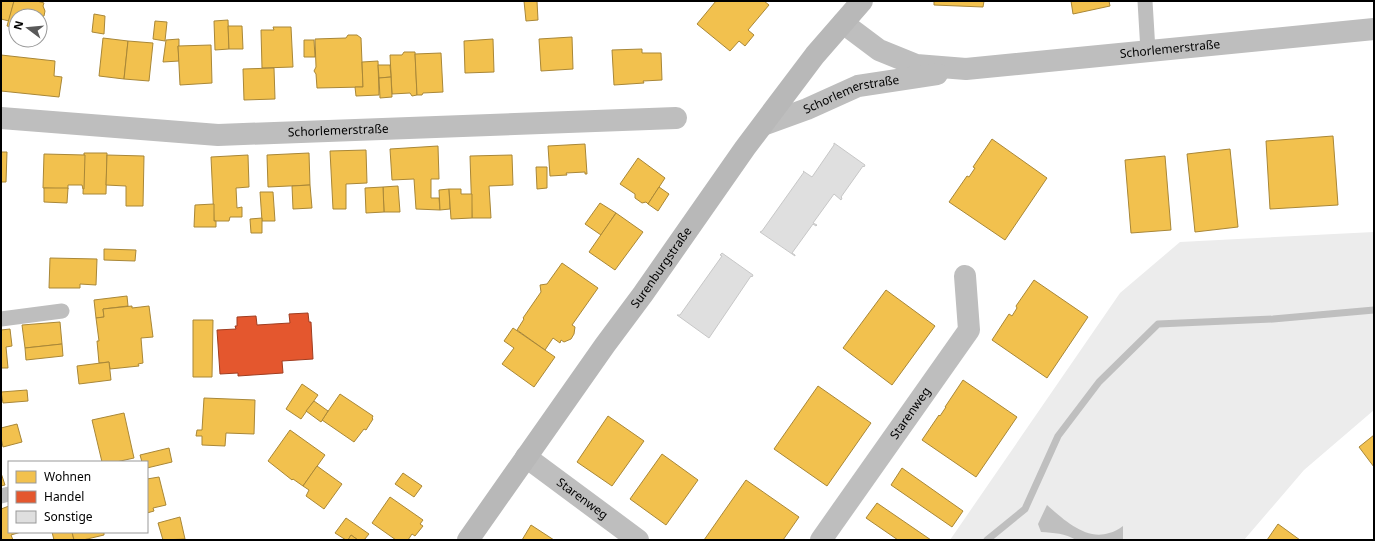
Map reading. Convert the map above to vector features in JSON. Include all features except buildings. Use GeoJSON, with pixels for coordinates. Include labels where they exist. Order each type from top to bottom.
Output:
{"type":"FeatureCollection","features":[{"type":"Feature","properties":{"kind":"street","name":"Surenburgstraße"},"geometry":{"type":"LineString","coordinates":[[468,540],[605,345],[763,125],[815,55],[862,1]]}},
{"type":"Feature","properties":{"kind":"street","name":"Schorlemerstraße"},"geometry":{"type":"LineString","coordinates":[[843,23],[879,50],[916,65],[966,69]]}},
{"type":"Feature","properties":{"kind":"street","name":"Schorlemerstraße"},"geometry":{"type":"LineString","coordinates":[[763,125],[807,109],[858,86],[966,69],[1374,29]]}},
{"type":"Feature","properties":{"kind":"street","name":"Schorlemerstraße"},"geometry":{"type":"LineString","coordinates":[[1,118],[218,135],[676,118]]}},
{"type":"Feature","properties":{"kind":"street","name":"Starenweg"},"geometry":{"type":"LineString","coordinates":[[821,540],[969,330],[965,276]]}},
{"type":"Feature","properties":{"kind":"street","name":"Starenweg"},"geometry":{"type":"LineString","coordinates":[[526,457],[638,540]]}},
{"type":"Feature","properties":{"kind":"lane"},"geometry":{"type":"LineString","coordinates":[[1145,1],[1148,51]]}},
{"type":"Feature","properties":{"kind":"lane"},"geometry":{"type":"LineString","coordinates":[[1,319],[62,311]]}},
{"type":"Feature","properties":{"kind":"shaded area"},"geometry":{"type":"Polygon","coordinates":[[[1374,232],[1374,410],[1304,470],[1244,540],[950,540],[1120,293],[1180,242],[1374,232]]]}},
{"type":"Feature","properties":{"kind":"shaded area"},"geometry":{"type":"Polygon","coordinates":[[[1047,505],[1075,527],[1092,534],[1100,535],[1111,533],[1123,526],[1123,540],[1076,540],[1064,535],[1041,532],[1038,524],[1047,505]]]}},
{"type":"Feature","properties":{"kind":"waterway"},"geometry":{"type":"LineString","coordinates":[[987,540],[1025,509],[1058,436],[1099,382],[1158,324],[1273,319],[1374,310]]}}]}
